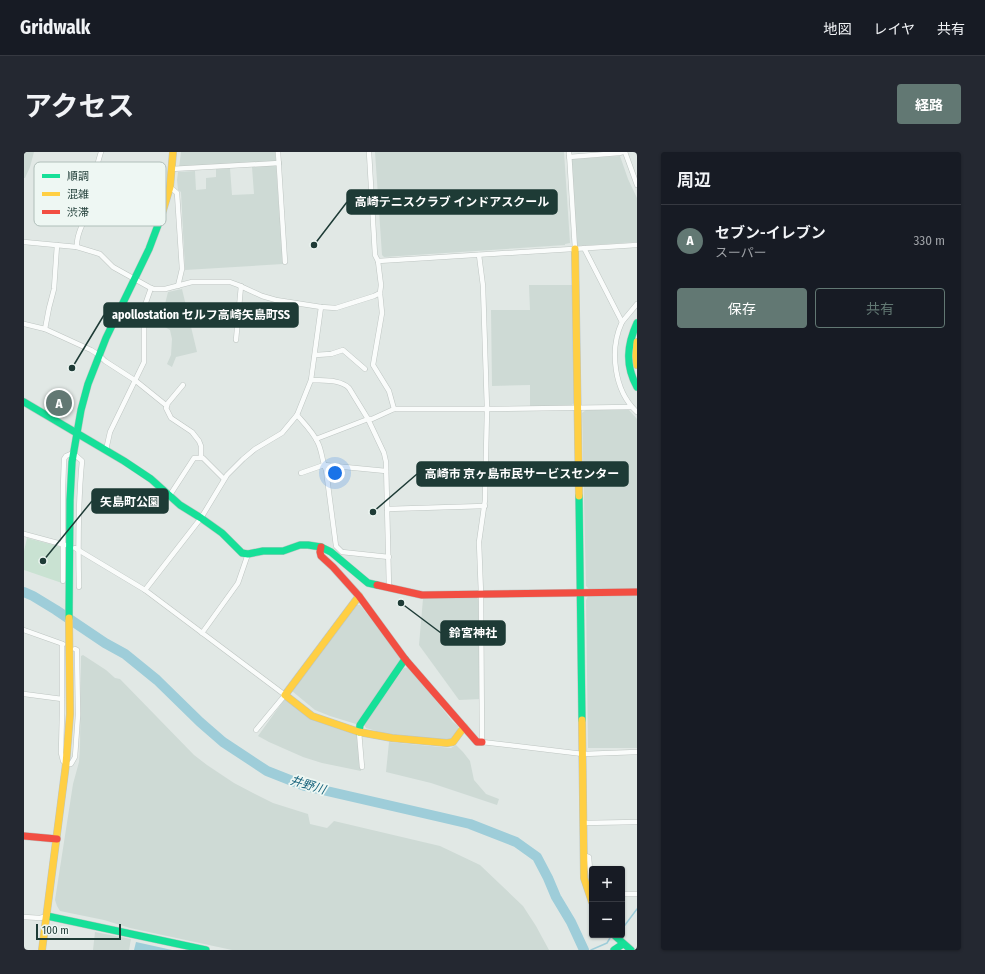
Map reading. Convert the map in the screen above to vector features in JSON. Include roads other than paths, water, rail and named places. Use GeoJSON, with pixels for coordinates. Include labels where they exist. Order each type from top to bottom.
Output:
{"type":"FeatureCollection","features":[{"type":"Feature","properties":{"kind":"main road"},"geometry":{"type":"LineString","coordinates":[[166,200],[170,187],[173,152]]}},
{"type":"Feature","properties":{"kind":"main road"},"geometry":{"type":"LineString","coordinates":[[42,950],[66,764],[70,714],[70,500],[73,453],[81,410],[99,355],[149,249],[158,226]]}},
{"type":"Feature","properties":{"kind":"main road"},"geometry":{"type":"LineString","coordinates":[[575,249],[584,878],[589,893]]}},
{"type":"Feature","properties":{"kind":"main road"},"geometry":{"type":"LineString","coordinates":[[637,323],[632,334],[628,356],[629,366],[637,387]]}},
{"type":"Feature","properties":{"kind":"main road"},"geometry":{"type":"LineString","coordinates":[[637,342],[637,365]]}},
{"type":"Feature","properties":{"kind":"main road"},"geometry":{"type":"LineString","coordinates":[[24,402],[106,450],[151,479],[180,505],[201,518],[222,534],[242,553],[248,554],[263,551],[283,551],[308,544],[321,547],[331,552],[368,583],[422,595],[637,592]]}},
{"type":"Feature","properties":{"kind":"main road"},"geometry":{"type":"LineString","coordinates":[[321,547],[321,556],[359,596],[405,659],[477,742],[482,742]]}},
{"type":"Feature","properties":{"kind":"main road"},"geometry":{"type":"LineString","coordinates":[[359,596],[285,695],[312,716],[358,732],[392,738],[448,743],[453,742],[464,727]]}},
{"type":"Feature","properties":{"kind":"main road"},"geometry":{"type":"LineString","coordinates":[[358,732],[360,725],[405,659]]}},
{"type":"Feature","properties":{"kind":"main road"},"geometry":{"type":"LineString","coordinates":[[24,836],[57,839]]}},
{"type":"Feature","properties":{"kind":"main road"},"geometry":{"type":"LineString","coordinates":[[47,916],[206,950]]}},
{"type":"Feature","properties":{"kind":"main road"},"geometry":{"type":"LineString","coordinates":[[617,938],[630,950]]}},
{"type":"Feature","properties":{"kind":"main road"},"geometry":{"type":"LineString","coordinates":[[614,950],[623,944]]}},
{"type":"Feature","properties":{"kind":"street"},"geometry":{"type":"LineString","coordinates":[[99,162],[101,152]]}},
{"type":"Feature","properties":{"kind":"street"},"geometry":{"type":"LineString","coordinates":[[278,152],[285,262]]}},
{"type":"Feature","properties":{"kind":"street"},"geometry":{"type":"LineString","coordinates":[[369,152],[375,255],[378,261],[381,285],[380,293],[382,313],[373,365],[389,391],[394,409]]}},
{"type":"Feature","properties":{"kind":"street"},"geometry":{"type":"LineString","coordinates":[[575,249],[569,154],[619,154],[624,152],[637,185]]}},
{"type":"Feature","properties":{"kind":"street"},"geometry":{"type":"LineString","coordinates":[[171,169],[279,163]]}},
{"type":"Feature","properties":{"kind":"street"},"geometry":{"type":"LineString","coordinates":[[170,187],[177,193],[182,269],[178,286]]}},
{"type":"Feature","properties":{"kind":"street"},"geometry":{"type":"LineString","coordinates":[[77,247],[76,240],[82,226]]}},
{"type":"Feature","properties":{"kind":"street"},"geometry":{"type":"LineString","coordinates":[[24,242],[77,247],[100,254],[113,267],[154,289],[165,289],[192,282],[230,282],[262,296],[276,300],[336,308],[380,293]]}},
{"type":"Feature","properties":{"kind":"street"},"geometry":{"type":"LineString","coordinates":[[45,329],[55,284],[57,245]]}},
{"type":"Feature","properties":{"kind":"street"},"geometry":{"type":"LineString","coordinates":[[378,261],[637,245]]}},
{"type":"Feature","properties":{"kind":"street"},"geometry":{"type":"LineString","coordinates":[[584,248],[622,322]]}},
{"type":"Feature","properties":{"kind":"street"},"geometry":{"type":"LineString","coordinates":[[479,255],[483,286],[487,409],[485,506],[479,542],[482,594],[482,742],[583,754],[637,752]]}},
{"type":"Feature","properties":{"kind":"street"},"geometry":{"type":"LineString","coordinates":[[236,340],[241,286]]}},
{"type":"Feature","properties":{"kind":"street"},"geometry":{"type":"LineString","coordinates":[[106,450],[110,432],[144,362],[144,308],[150,288]]}},
{"type":"Feature","properties":{"kind":"street"},"geometry":{"type":"LineString","coordinates":[[637,304],[622,322],[618,330],[614,348],[615,367],[618,380],[631,407],[637,412]]}},
{"type":"Feature","properties":{"kind":"street"},"geometry":{"type":"LineString","coordinates":[[146,590],[201,518],[224,479],[255,449],[282,433],[297,416],[311,380],[321,307]]}},
{"type":"Feature","properties":{"kind":"street"},"geometry":{"type":"LineString","coordinates":[[24,324],[45,329],[91,350],[136,381],[167,406]]}},
{"type":"Feature","properties":{"kind":"street"},"geometry":{"type":"LineString","coordinates":[[315,355],[331,354],[343,350],[365,369]]}},
{"type":"Feature","properties":{"kind":"street"},"geometry":{"type":"LineString","coordinates":[[311,380],[346,384],[368,419],[384,453],[386,462],[389,588]]}},
{"type":"Feature","properties":{"kind":"street"},"geometry":{"type":"LineString","coordinates":[[183,385],[168,403],[166,408],[171,418],[192,432],[199,441],[201,446],[201,458]]}},
{"type":"Feature","properties":{"kind":"street"},"geometry":{"type":"LineString","coordinates":[[316,439],[368,419],[372,419],[394,409],[631,407]]}},
{"type":"Feature","properties":{"kind":"street"},"geometry":{"type":"LineString","coordinates":[[297,416],[319,444],[326,470],[336,546],[342,552],[388,557]]}},
{"type":"Feature","properties":{"kind":"street"},"geometry":{"type":"LineString","coordinates":[[63,581],[64,459],[66,456],[73,453],[82,461],[77,548],[78,586]]}},
{"type":"Feature","properties":{"kind":"street"},"geometry":{"type":"LineString","coordinates":[[170,495],[194,458],[203,458],[224,479]]}},
{"type":"Feature","properties":{"kind":"street"},"geometry":{"type":"LineString","coordinates":[[302,473],[324,465],[386,471]]}},
{"type":"Feature","properties":{"kind":"street"},"geometry":{"type":"LineString","coordinates":[[387,509],[485,506]]}},
{"type":"Feature","properties":{"kind":"street"},"geometry":{"type":"LineString","coordinates":[[24,534],[64,545]]}},
{"type":"Feature","properties":{"kind":"street"},"geometry":{"type":"LineString","coordinates":[[77,548],[146,590],[285,695],[256,730]]}},
{"type":"Feature","properties":{"kind":"street"},"geometry":{"type":"LineString","coordinates":[[202,633],[238,583],[248,554]]}},
{"type":"Feature","properties":{"kind":"street"},"geometry":{"type":"LineString","coordinates":[[24,630],[62,644],[61,753],[63,761],[66,764],[71,764],[75,758],[78,715],[77,650],[75,649]]}},
{"type":"Feature","properties":{"kind":"street"},"geometry":{"type":"LineString","coordinates":[[24,694],[62,699]]}},
{"type":"Feature","properties":{"kind":"street"},"geometry":{"type":"LineString","coordinates":[[358,732],[362,767]]}},
{"type":"Feature","properties":{"kind":"street"},"geometry":{"type":"LineString","coordinates":[[583,823],[637,822]]}},
{"type":"Feature","properties":{"kind":"street"},"geometry":{"type":"LineString","coordinates":[[584,855],[589,857],[590,866]]}},
{"type":"Feature","properties":{"kind":"street"},"geometry":{"type":"LineString","coordinates":[[625,894],[637,894]]}},
{"type":"Feature","properties":{"kind":"street"},"geometry":{"type":"LineString","coordinates":[[24,917],[40,918],[47,916]]}},
{"type":"Feature","properties":{"kind":"water"},"geometry":{"type":"Polygon","coordinates":[[[136,942],[172,950],[134,950],[136,942]]]}},
{"type":"Feature","properties":{"kind":"waterway","name":"井野川"},"geometry":{"type":"LineString","coordinates":[[24,592],[56,610],[105,643],[125,654],[157,680],[223,742],[267,771],[305,786],[470,824],[516,842],[537,857],[584,950]]}},
{"type":"Feature","properties":{"kind":"waterway"},"geometry":{"type":"LineString","coordinates":[[625,925],[637,909]]}},
{"type":"Feature","properties":{"kind":"waterway"},"geometry":{"type":"LineString","coordinates":[[591,950],[607,943],[610,938]]}},
{"type":"Feature","properties":{"kind":"place","name":"高崎テニスクラブ インドアスクール"},"geometry":{"type":"Point","coordinates":[314,245]}},
{"type":"Feature","properties":{"kind":"place","name":"apollostation セルフ高崎矢島町SS"},"geometry":{"type":"Point","coordinates":[72,368]}},
{"type":"Feature","properties":{"kind":"place","name":"セブン-イレブン"},"geometry":{"type":"Point","coordinates":[59,403]}},
{"type":"Feature","properties":{"kind":"place","name":"高崎市 京ヶ島市民サービスセンター"},"geometry":{"type":"Point","coordinates":[373,512]}},
{"type":"Feature","properties":{"kind":"place","name":"矢島町公園"},"geometry":{"type":"Point","coordinates":[43,561]}},
{"type":"Feature","properties":{"kind":"place","name":"鈴宮神社"},"geometry":{"type":"Point","coordinates":[401,603]}}]}
